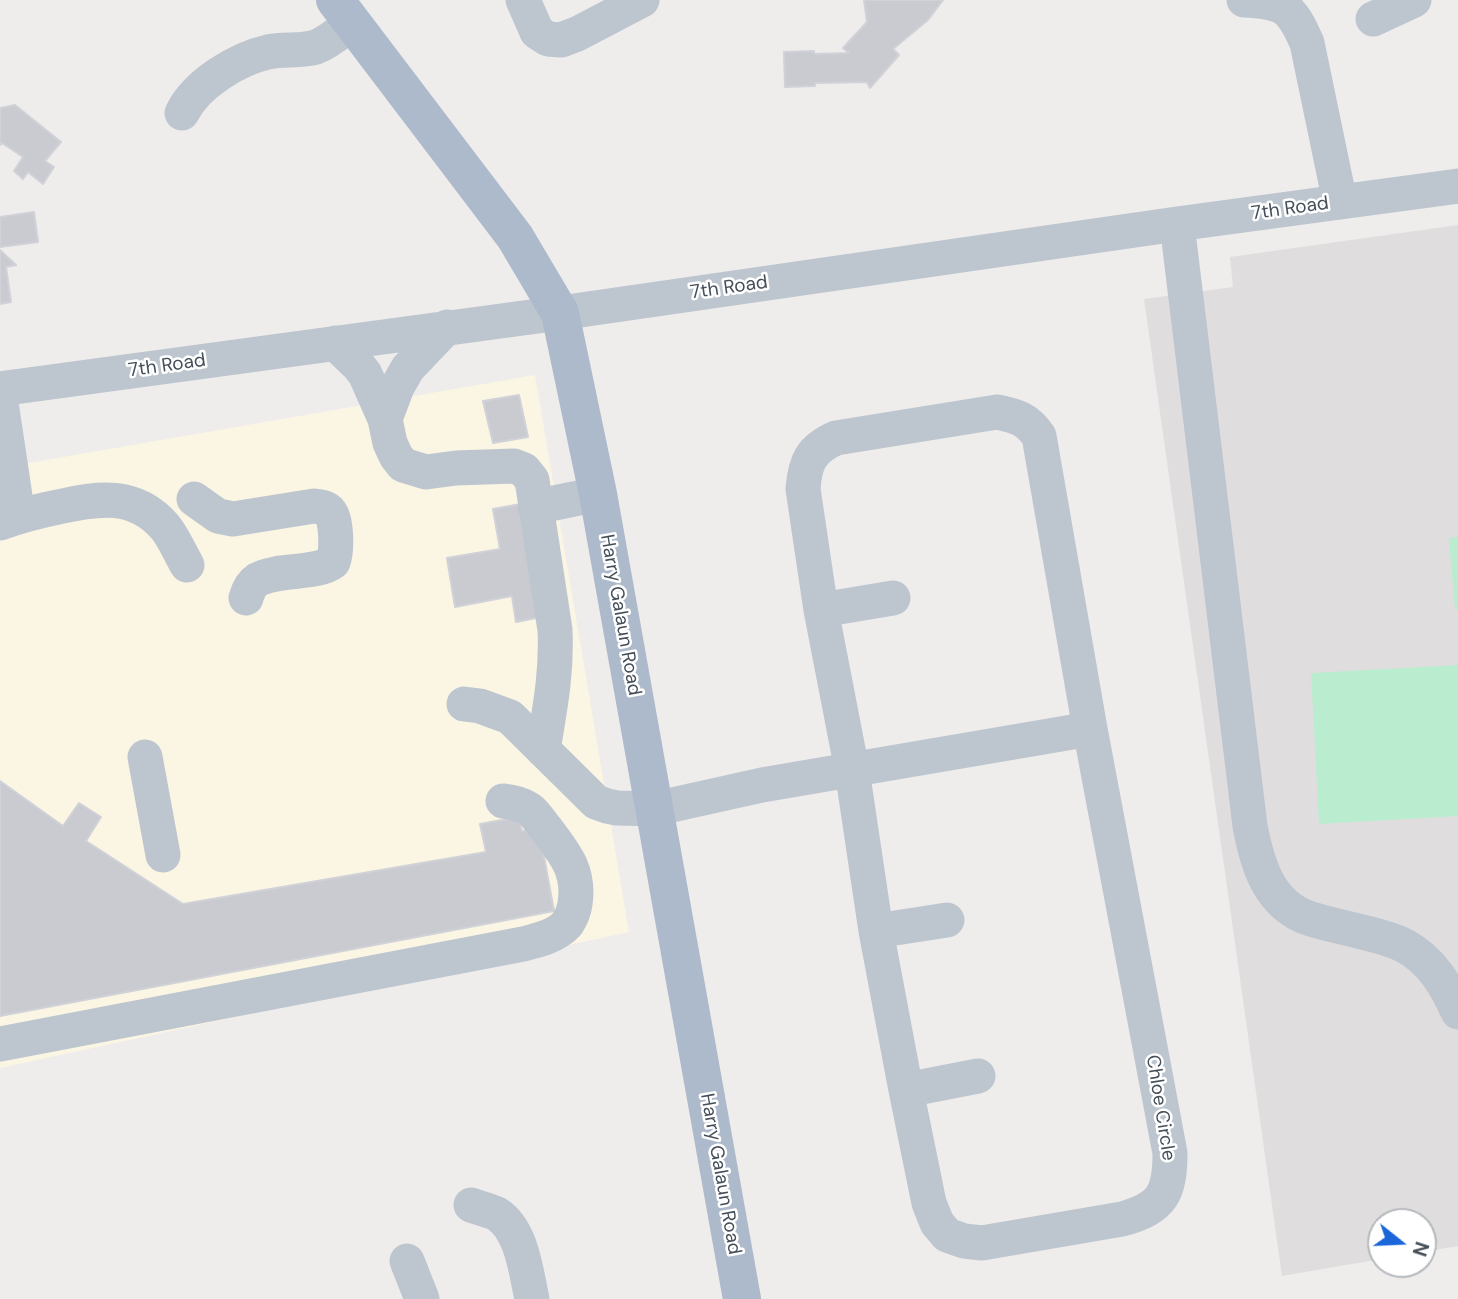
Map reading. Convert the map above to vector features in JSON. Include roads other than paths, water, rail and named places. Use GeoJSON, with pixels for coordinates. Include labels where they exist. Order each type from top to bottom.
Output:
{"type":"FeatureCollection","features":[{"type":"Feature","properties":{"kind":"main road","name":"Harry Galaun Road"},"geometry":{"type":"LineString","coordinates":[[343,11],[514,237],[560,313],[598,494],[742,1299]]}},
{"type":"Feature","properties":{"kind":"street"},"geometry":{"type":"LineString","coordinates":[[523,0],[537,32],[548,40],[561,40],[642,0]]}},
{"type":"Feature","properties":{"kind":"street"},"geometry":{"type":"LineString","coordinates":[[1244,0],[1274,2],[1287,9],[1298,22],[1307,43],[1340,202]]}},
{"type":"Feature","properties":{"kind":"street"},"geometry":{"type":"LineString","coordinates":[[1373,19],[1414,0]]}},
{"type":"Feature","properties":{"kind":"street"},"geometry":{"type":"LineString","coordinates":[[183,113],[188,102],[208,81],[248,58],[270,51],[307,50],[320,46],[343,11]]}},
{"type":"Feature","properties":{"kind":"street","name":"7th Road"},"geometry":{"type":"LineString","coordinates":[[0,389],[1458,187]]}},
{"type":"Feature","properties":{"kind":"street"},"geometry":{"type":"LineString","coordinates":[[1177,224],[1250,825],[1263,876],[1274,894],[1291,910],[1309,919],[1393,940],[1408,947],[1438,974],[1458,1012]]}},
{"type":"Feature","properties":{"kind":"street"},"geometry":{"type":"LineString","coordinates":[[385,419],[397,387],[408,368],[447,327]]}},
{"type":"Feature","properties":{"kind":"street"},"geometry":{"type":"LineString","coordinates":[[335,343],[365,374],[385,419],[390,443],[403,465],[426,472],[514,466],[524,470],[532,480],[556,651],[556,671],[544,750]]}},
{"type":"Feature","properties":{"kind":"street"},"geometry":{"type":"LineString","coordinates":[[0,396],[9,520],[93,499],[119,500],[142,508],[155,517],[167,529],[187,565]]}},
{"type":"Feature","properties":{"kind":"street","name":"Chloe Circle"},"geometry":{"type":"LineString","coordinates":[[997,412],[1016,416],[1031,424],[1039,436],[1090,729],[1170,1153],[1170,1173],[1165,1191],[1155,1206],[1122,1219],[982,1243],[947,1235],[937,1223],[929,1203],[906,1090],[876,931],[852,770],[821,610],[803,489],[804,471],[811,456],[822,444],[836,438],[997,412]]}},
{"type":"Feature","properties":{"kind":"street"},"geometry":{"type":"LineString","coordinates":[[536,507],[598,494]]}},
{"type":"Feature","properties":{"kind":"street"},"geometry":{"type":"LineString","coordinates":[[194,499],[218,516],[233,519],[314,506],[325,508],[333,517],[336,550],[332,562],[257,580],[249,589],[246,598]]}},
{"type":"Feature","properties":{"kind":"street"},"geometry":{"type":"LineString","coordinates":[[821,610],[893,598]]}},
{"type":"Feature","properties":{"kind":"street"},"geometry":{"type":"LineString","coordinates":[[464,704],[480,706],[510,717],[596,802],[617,808],[654,809],[762,785],[1090,729]]}},
{"type":"Feature","properties":{"kind":"street"},"geometry":{"type":"LineString","coordinates":[[145,757],[163,855]]}},
{"type":"Feature","properties":{"kind":"street"},"geometry":{"type":"LineString","coordinates":[[0,1044],[523,944],[558,932],[569,922],[574,909],[576,895],[572,866],[532,811],[522,805],[503,801]]}},
{"type":"Feature","properties":{"kind":"street"},"geometry":{"type":"LineString","coordinates":[[876,931],[947,920]]}},
{"type":"Feature","properties":{"kind":"street"},"geometry":{"type":"LineString","coordinates":[[906,1090],[978,1076]]}},
{"type":"Feature","properties":{"kind":"street"},"geometry":{"type":"LineString","coordinates":[[471,1205],[494,1212],[504,1220],[519,1242],[532,1299]]}},
{"type":"Feature","properties":{"kind":"street"},"geometry":{"type":"LineString","coordinates":[[407,1261],[422,1299]]}}]}
